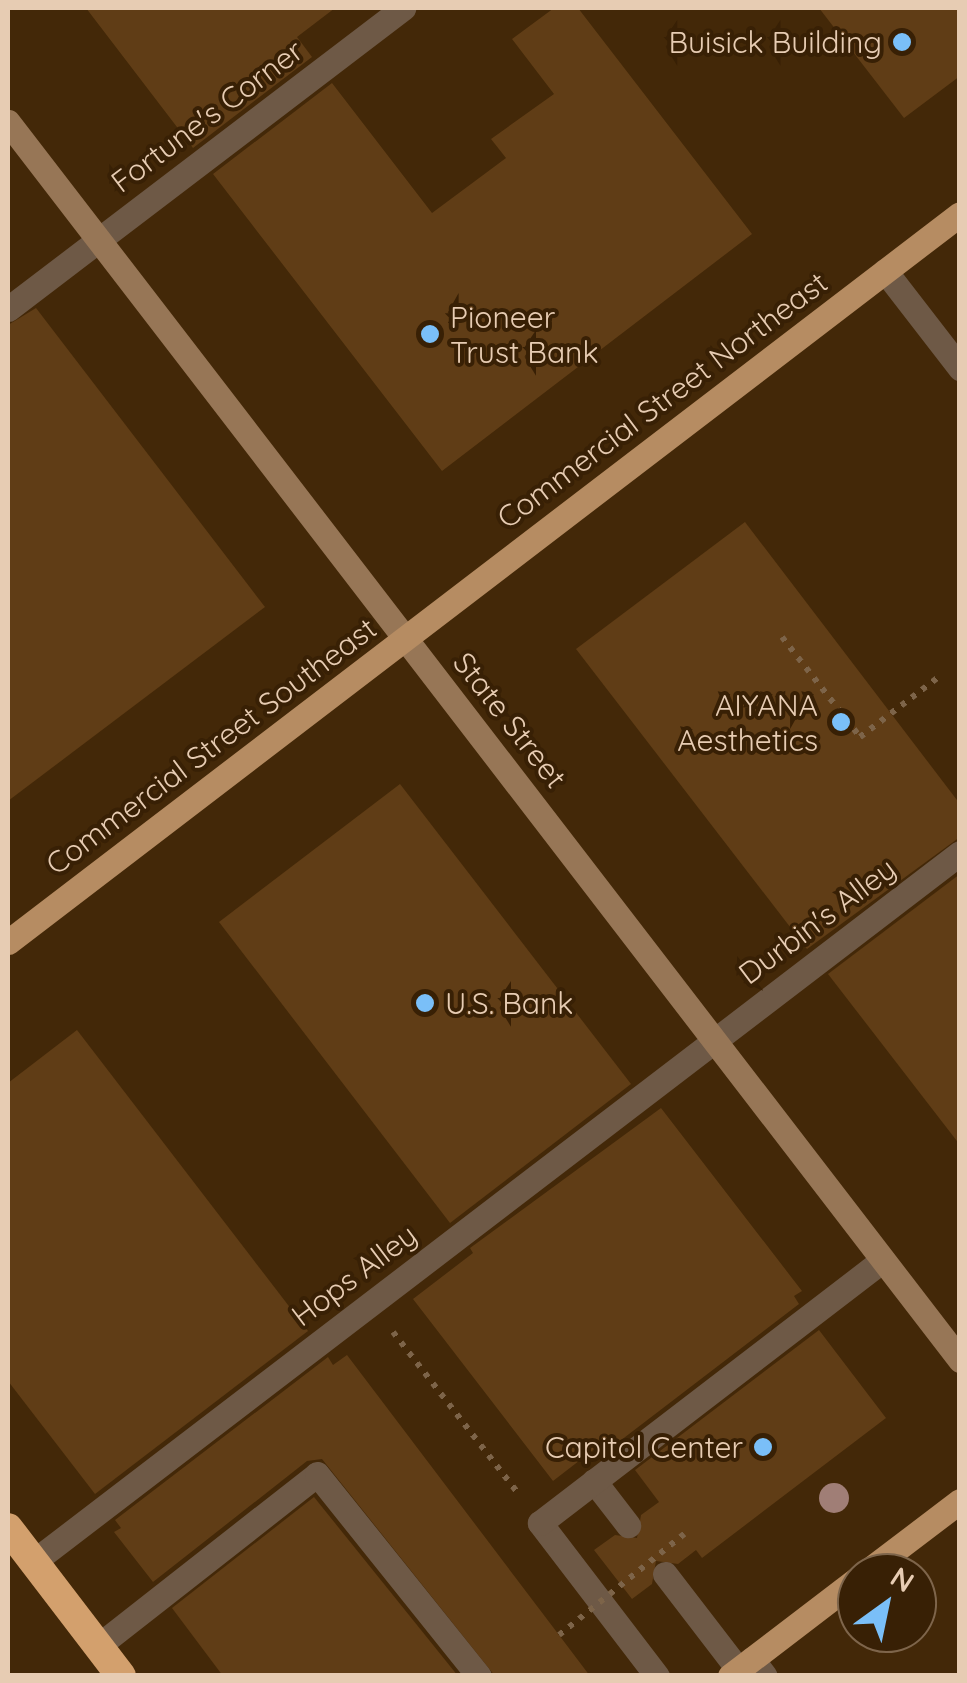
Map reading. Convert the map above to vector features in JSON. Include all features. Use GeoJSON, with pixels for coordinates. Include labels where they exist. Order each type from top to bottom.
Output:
{"type":"FeatureCollection","features":[{"type":"Feature","properties":{"kind":"highway"},"geometry":{"type":"LineString","coordinates":[[8,1528],[121,1676]]}},
{"type":"Feature","properties":{"kind":"main road","name":"State Street"},"geometry":{"type":"LineString","coordinates":[[8,122],[960,1360]]}},
{"type":"Feature","properties":{"kind":"main road","name":"Commercial Street Northeast"},"geometry":{"type":"LineString","coordinates":[[405,638],[960,214]]}},
{"type":"Feature","properties":{"kind":"main road","name":"Commercial Street Southeast"},"geometry":{"type":"LineString","coordinates":[[8,942],[405,638]]}},
{"type":"Feature","properties":{"kind":"main road"},"geometry":{"type":"LineString","coordinates":[[891,1553],[960,1501]]}},
{"type":"Feature","properties":{"kind":"main road"},"geometry":{"type":"LineString","coordinates":[[747,1670],[837,1596]]}},
{"type":"Feature","properties":{"kind":"lane","name":"Fortune's Corner"},"geometry":{"type":"LineString","coordinates":[[8,310],[402,8]]}},
{"type":"Feature","properties":{"kind":"lane"},"geometry":{"type":"LineString","coordinates":[[885,272],[960,368]]}},
{"type":"Feature","properties":{"kind":"lane","name":"Durbin's Alley"},"geometry":{"type":"LineString","coordinates":[[714,1041],[960,853]]}},
{"type":"Feature","properties":{"kind":"lane","name":"Hops Alley"},"geometry":{"type":"LineString","coordinates":[[33,1562],[714,1041]]}},
{"type":"Feature","properties":{"kind":"lane"},"geometry":{"type":"LineString","coordinates":[[658,1676],[540,1522],[883,1260]]}},
{"type":"Feature","properties":{"kind":"lane"},"geometry":{"type":"LineString","coordinates":[[98,1646],[318,1474],[479,1676]]}},
{"type":"Feature","properties":{"kind":"lane"},"geometry":{"type":"LineString","coordinates":[[594,1482],[628,1525]]}},
{"type":"Feature","properties":{"kind":"lane"},"geometry":{"type":"LineString","coordinates":[[665,1574],[747,1670]]}},
{"type":"Feature","properties":{"kind":"path"},"geometry":{"type":"LineString","coordinates":[[782,637],[860,738],[941,675]]}},
{"type":"Feature","properties":{"kind":"path"},"geometry":{"type":"LineString","coordinates":[[371,1303],[540,1522]]}},
{"type":"Feature","properties":{"kind":"path"},"geometry":{"type":"LineString","coordinates":[[560,1635],[684,1534]]}},
{"type":"Feature","properties":{"kind":"shaded area"},"geometry":{"type":"Polygon","coordinates":[[[8,8],[959,8],[959,1675],[8,1676],[8,8]]]}},
{"type":"Feature","properties":{"kind":"building"},"geometry":{"type":"Polygon","coordinates":[[[86,8],[335,8],[297,37],[312,57],[193,148],[86,8]]]}},
{"type":"Feature","properties":{"kind":"building"},"geometry":{"type":"Polygon","coordinates":[[[554,8],[578,8],[752,234],[442,471],[213,174],[332,83],[432,213],[506,158],[491,139],[554,94],[512,39],[554,8]]]}},
{"type":"Feature","properties":{"kind":"building","name":"Buisick Building"},"geometry":{"type":"Polygon","coordinates":[[[819,8],[960,8],[960,76],[904,118],[819,8]]]}},
{"type":"Feature","properties":{"kind":"building"},"geometry":{"type":"Polygon","coordinates":[[[36,308],[265,607],[8,801],[8,325],[36,308]]]}},
{"type":"Feature","properties":{"kind":"building"},"geometry":{"type":"Polygon","coordinates":[[[745,522],[960,804],[960,837],[807,949],[576,649],[745,522]]]}},
{"type":"Feature","properties":{"kind":"building","name":"U.S. Bank"},"geometry":{"type":"Polygon","coordinates":[[[400,784],[631,1084],[450,1223],[219,922],[400,784]]]}},
{"type":"Feature","properties":{"kind":"building"},"geometry":{"type":"Polygon","coordinates":[[[960,874],[960,1145],[828,974],[960,874]]]}},
{"type":"Feature","properties":{"kind":"building"},"geometry":{"type":"Polygon","coordinates":[[[77,1030],[308,1331],[95,1494],[8,1381],[8,1083],[77,1030]]]}},
{"type":"Feature","properties":{"kind":"building"},"geometry":{"type":"Polygon","coordinates":[[[661,1108],[802,1291],[794,1296],[799,1304],[616,1444],[610,1437],[553,1481],[413,1299],[473,1253],[470,1248],[661,1108]]]}},
{"type":"Feature","properties":{"kind":"building","name":"Capitol Center"},"geometry":{"type":"Polygon","coordinates":[[[819,1330],[886,1418],[702,1558],[696,1550],[678,1564],[656,1561],[652,1584],[632,1599],[594,1550],[615,1535],[637,1538],[641,1515],[659,1502],[635,1470],[819,1330]]]}},
{"type":"Feature","properties":{"kind":"building"},"geometry":{"type":"Polygon","coordinates":[[[347,1355],[590,1676],[495,1676],[322,1459],[307,1461],[153,1582],[114,1532],[121,1528],[115,1520],[328,1357],[333,1365],[347,1355]]]}},
{"type":"Feature","properties":{"kind":"building"},"geometry":{"type":"Polygon","coordinates":[[[314,1497],[458,1676],[223,1676],[172,1608],[314,1497]]]}},
{"type":"Feature","properties":{"kind":"place","name":"Buisick Building"},"geometry":{"type":"Point","coordinates":[902,42]}},
{"type":"Feature","properties":{"kind":"place","name":"Pioneer Trust Bank"},"geometry":{"type":"Point","coordinates":[430,334]}},
{"type":"Feature","properties":{"kind":"place","name":"AIYANA Aesthetics"},"geometry":{"type":"Point","coordinates":[841,722]}},
{"type":"Feature","properties":{"kind":"place","name":"U.S. Bank"},"geometry":{"type":"Point","coordinates":[425,1003]}},
{"type":"Feature","properties":{"kind":"place","name":"Capitol Center"},"geometry":{"type":"Point","coordinates":[763,1447]}}]}
